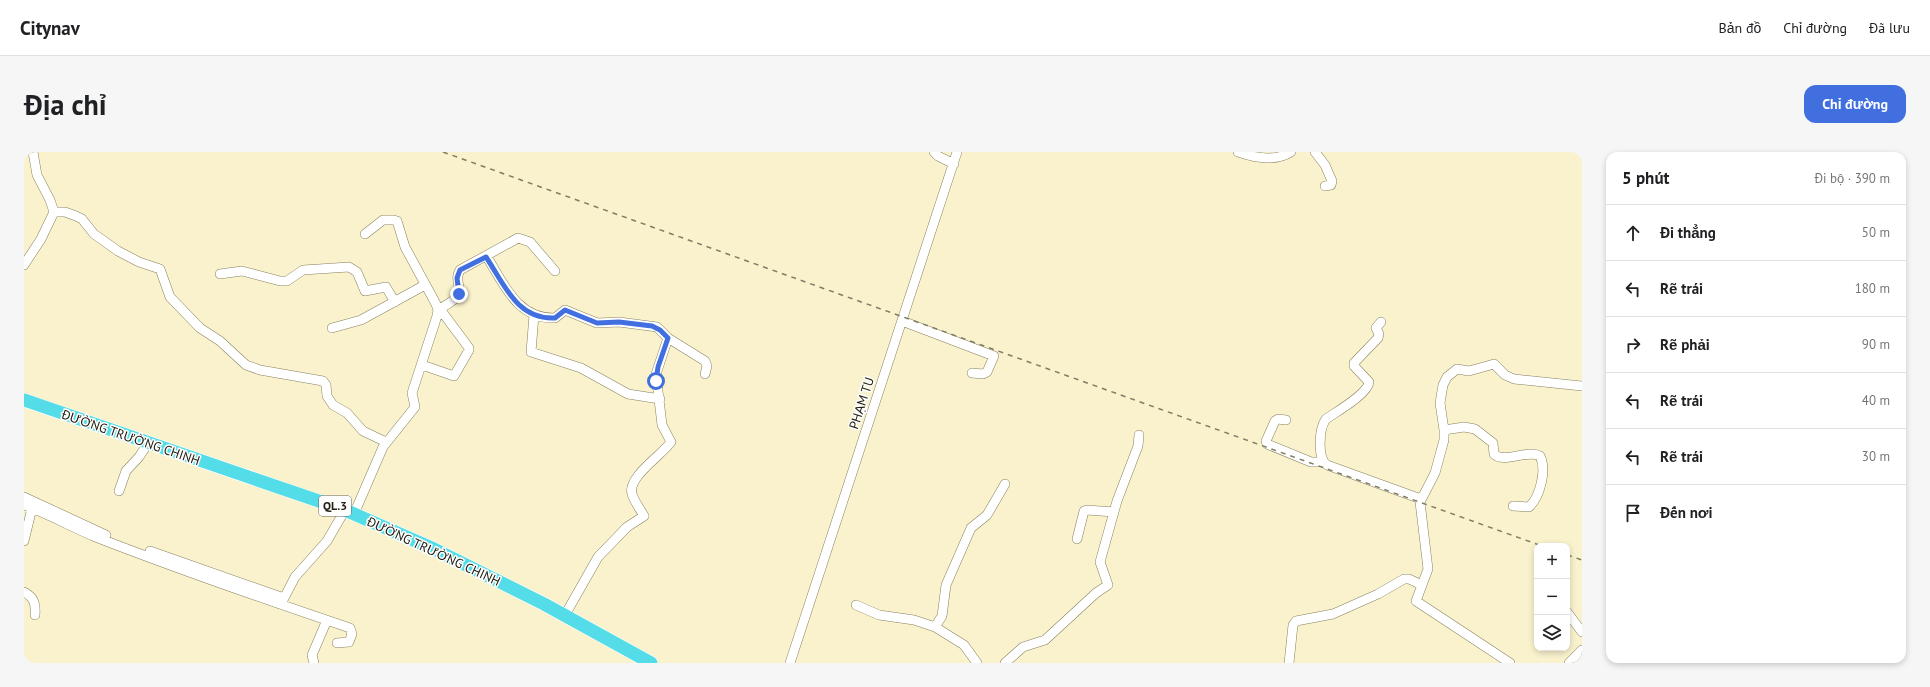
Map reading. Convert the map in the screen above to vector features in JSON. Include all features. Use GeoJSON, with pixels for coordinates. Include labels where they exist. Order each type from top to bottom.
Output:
{"type":"FeatureCollection","features":[{"type":"Feature","properties":{"kind":"highway","name":"ĐƯỜNG TRƯỜNG CHINH"},"geometry":{"type":"LineString","coordinates":[[24,400],[350,512],[434,549],[565,615],[651,663]]}},
{"type":"Feature","properties":{"kind":"street"},"geometry":{"type":"LineString","coordinates":[[24,265],[41,239],[54,212],[50,200],[36,174],[33,152]]}},
{"type":"Feature","properties":{"kind":"street"},"geometry":{"type":"LineString","coordinates":[[934,152],[941,158],[954,164]]}},
{"type":"Feature","properties":{"kind":"street","name":"PHẠM TU"},"geometry":{"type":"LineString","coordinates":[[790,663],[957,152]]}},
{"type":"Feature","properties":{"kind":"street"},"geometry":{"type":"LineString","coordinates":[[1238,152],[1270,159],[1280,158],[1291,152]]}},
{"type":"Feature","properties":{"kind":"street"},"geometry":{"type":"LineString","coordinates":[[1315,152],[1332,181],[1331,185],[1324,186]]}},
{"type":"Feature","properties":{"kind":"street"},"geometry":{"type":"LineString","coordinates":[[54,212],[65,212],[82,219],[94,234],[118,251],[139,262],[160,269],[170,297],[200,328],[220,341],[246,365],[260,370],[323,381],[326,385],[327,396],[333,404],[350,416],[364,431],[386,442]]}},
{"type":"Feature","properties":{"kind":"street"},"geometry":{"type":"LineString","coordinates":[[364,234],[383,220],[395,220],[405,247],[425,285],[439,309],[469,349],[454,376],[422,364]]}},
{"type":"Feature","properties":{"kind":"street"},"geometry":{"type":"LineString","coordinates":[[283,601],[295,577],[350,512],[386,442],[416,407],[412,393],[439,309],[459,294],[457,278],[460,270],[518,238],[530,242],[555,271]]}},
{"type":"Feature","properties":{"kind":"street"},"geometry":{"type":"LineString","coordinates":[[486,257],[517,304],[534,315],[555,318],[562,311],[567,310],[597,323],[619,322],[652,326],[704,361],[707,366],[705,374]]}},
{"type":"Feature","properties":{"kind":"street"},"geometry":{"type":"LineString","coordinates":[[220,274],[242,271],[280,281],[287,281],[303,270],[349,267],[355,269],[357,272],[365,291],[386,287],[395,302]]}},
{"type":"Feature","properties":{"kind":"street"},"geometry":{"type":"LineString","coordinates":[[332,328],[361,320],[425,285]]}},
{"type":"Feature","properties":{"kind":"street"},"geometry":{"type":"LineString","coordinates":[[534,315],[531,352],[581,368],[628,394],[660,399]]}},
{"type":"Feature","properties":{"kind":"street"},"geometry":{"type":"LineString","coordinates":[[902,321],[994,356],[987,372],[982,374],[972,373]]}},
{"type":"Feature","properties":{"kind":"street"},"geometry":{"type":"LineString","coordinates":[[1324,462],[1320,444],[1320,428],[1326,419],[1357,398],[1369,386],[1369,382],[1354,366],[1354,363],[1378,338],[1379,334],[1376,328],[1381,322]]}},
{"type":"Feature","properties":{"kind":"street"},"geometry":{"type":"LineString","coordinates":[[565,615],[598,557],[627,527],[644,516],[632,495],[631,489],[638,475],[671,442],[662,425],[656,374],[668,338]]}},
{"type":"Feature","properties":{"kind":"street"},"geometry":{"type":"LineString","coordinates":[[1510,663],[1418,603],[1416,598],[1428,565],[1419,510],[1421,500],[1435,473],[1444,440],[1444,430],[1440,408],[1443,385],[1447,377],[1457,369],[1469,371],[1494,364],[1505,375],[1514,379],[1582,386]]}},
{"type":"Feature","properties":{"kind":"street"},"geometry":{"type":"LineString","coordinates":[[1286,420],[1278,419],[1275,421],[1266,441],[1267,444],[1311,462],[1324,462],[1327,465],[1421,500]]}},
{"type":"Feature","properties":{"kind":"street"},"geometry":{"type":"LineString","coordinates":[[1444,430],[1464,427],[1477,430],[1493,443],[1494,454],[1497,456],[1515,457],[1530,453],[1540,456],[1542,467],[1538,491],[1534,500],[1529,507],[1513,506]]}},
{"type":"Feature","properties":{"kind":"street"},"geometry":{"type":"LineString","coordinates":[[1005,663],[1023,647],[1045,640],[1096,593],[1106,588],[1108,582],[1100,562],[1114,512],[1138,446],[1139,435]]}},
{"type":"Feature","properties":{"kind":"street"},"geometry":{"type":"LineString","coordinates":[[119,491],[126,471],[139,457],[148,443]]}},
{"type":"Feature","properties":{"kind":"street"},"geometry":{"type":"LineString","coordinates":[[935,627],[942,616],[946,585],[971,528],[987,515],[1005,484]]}},
{"type":"Feature","properties":{"kind":"street"},"geometry":{"type":"LineString","coordinates":[[24,497],[108,536],[185,567]]}},
{"type":"Feature","properties":{"kind":"street"},"geometry":{"type":"LineString","coordinates":[[24,541],[28,506],[92,535],[283,601],[350,628],[352,631],[349,642],[336,643]]}},
{"type":"Feature","properties":{"kind":"street"},"geometry":{"type":"LineString","coordinates":[[1077,539],[1084,511],[1114,512]]}},
{"type":"Feature","properties":{"kind":"street"},"geometry":{"type":"LineString","coordinates":[[1289,663],[1294,625],[1296,621],[1333,614],[1378,594],[1404,578],[1422,585]]}},
{"type":"Feature","properties":{"kind":"street"},"geometry":{"type":"LineString","coordinates":[[24,592],[31,595],[34,601],[36,608],[35,615]]}},
{"type":"Feature","properties":{"kind":"street"},"geometry":{"type":"LineString","coordinates":[[856,605],[879,615],[914,620],[935,627],[964,646],[977,663]]}},
{"type":"Feature","properties":{"kind":"street"},"geometry":{"type":"LineString","coordinates":[[1569,615],[1582,632]]}},
{"type":"Feature","properties":{"kind":"street"},"geometry":{"type":"LineString","coordinates":[[314,663],[312,655],[327,620]]}},
{"type":"Feature","properties":{"kind":"street"},"geometry":{"type":"LineString","coordinates":[[1569,663],[1582,650]]}},
{"type":"Feature","properties":{"kind":"railway"},"geometry":{"type":"LineString","coordinates":[[443,152],[1534,543]]}},
{"type":"Feature","properties":{"kind":"railway"},"geometry":{"type":"LineString","coordinates":[[1570,556],[1582,560]]}},
{"type":"Feature","properties":{"kind":"route"},"geometry":{"type":"LineString","coordinates":[[459,294],[460,290],[457,278],[460,270],[486,257],[517,304],[530,314],[555,318],[562,311],[567,310],[593,322],[602,324],[619,322],[657,328],[668,338],[656,374],[656,381]]}}]}
